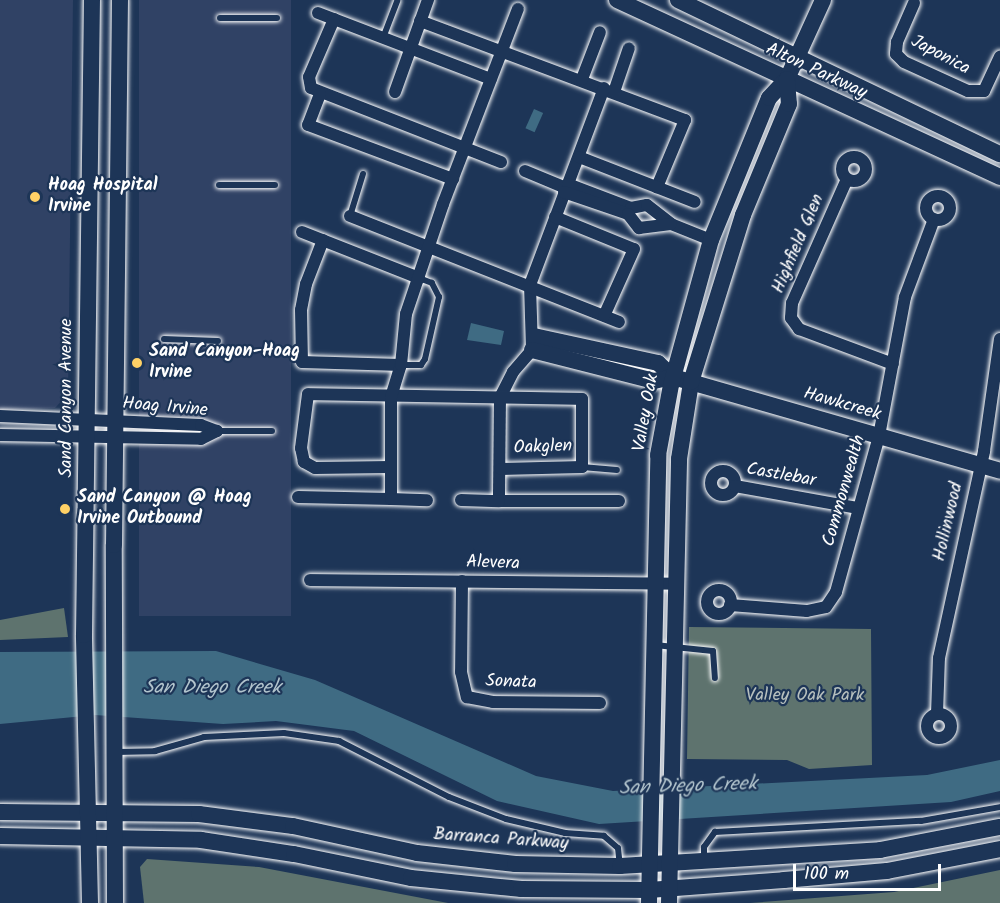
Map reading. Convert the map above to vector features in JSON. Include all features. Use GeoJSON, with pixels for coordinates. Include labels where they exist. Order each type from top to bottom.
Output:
{"type":"FeatureCollection","features":[{"type":"Feature","properties":{"kind":"main road","name":"Sand Canyon Avenue"},"geometry":{"type":"LineString","coordinates":[[90,903],[84,635],[92,0]]}},
{"type":"Feature","properties":{"kind":"main road"},"geometry":{"type":"LineString","coordinates":[[115,903],[114,637],[120,0]]}},
{"type":"Feature","properties":{"kind":"main road","name":"Alton Parkway"},"geometry":{"type":"LineString","coordinates":[[617,0],[1000,177]]}},
{"type":"Feature","properties":{"kind":"main road","name":"Alton Parkway"},"geometry":{"type":"LineString","coordinates":[[678,0],[1000,154]]}},
{"type":"Feature","properties":{"kind":"main road","name":"Valley Oak"},"geometry":{"type":"LineString","coordinates":[[649,896],[652,838],[651,778],[658,455],[673,377],[711,240],[769,98],[787,79],[823,0]]}},
{"type":"Feature","properties":{"kind":"main road","name":"Valley Oak"},"geometry":{"type":"LineString","coordinates":[[669,896],[674,584],[679,459],[691,382],[743,215],[789,104],[787,79]]}},
{"type":"Feature","properties":{"kind":"main road"},"geometry":{"type":"LineString","coordinates":[[533,343],[594,349],[658,363],[673,377]]}},
{"type":"Feature","properties":{"kind":"main road"},"geometry":{"type":"LineString","coordinates":[[533,343],[589,366],[654,381],[673,377]]}},
{"type":"Feature","properties":{"kind":"main road"},"geometry":{"type":"LineString","coordinates":[[589,366],[594,349]]}},
{"type":"Feature","properties":{"kind":"main road","name":"Hawkcreek"},"geometry":{"type":"LineString","coordinates":[[673,377],[1000,471]]}},
{"type":"Feature","properties":{"kind":"main road","name":"Barranca Parkway"},"geometry":{"type":"LineString","coordinates":[[0,812],[208,815],[293,826],[417,854],[516,864],[620,867],[880,850],[1000,827]]}},
{"type":"Feature","properties":{"kind":"main road"},"geometry":{"type":"LineString","coordinates":[[0,836],[201,840],[294,854],[411,878],[510,888],[649,896],[669,896],[887,871],[1000,849]]}},
{"type":"Feature","properties":{"kind":"street"},"geometry":{"type":"LineString","coordinates":[[395,92],[428,0]]}},
{"type":"Feature","properties":{"kind":"street","name":"Japonica"},"geometry":{"type":"LineString","coordinates":[[918,1],[897,42],[896,54],[904,62],[968,91],[984,91],[1000,56]]}},
{"type":"Feature","properties":{"kind":"street"},"geometry":{"type":"LineString","coordinates":[[391,499],[391,397],[401,365],[406,314],[428,247],[518,9]]}},
{"type":"Feature","properties":{"kind":"street"},"geometry":{"type":"LineString","coordinates":[[318,13],[491,79]]}},
{"type":"Feature","properties":{"kind":"street"},"geometry":{"type":"LineString","coordinates":[[334,19],[309,77],[311,88],[320,94],[501,162]]}},
{"type":"Feature","properties":{"kind":"street"},"geometry":{"type":"LineString","coordinates":[[420,21],[582,79],[685,120],[657,188]]}},
{"type":"Feature","properties":{"kind":"street"},"geometry":{"type":"LineString","coordinates":[[582,79],[600,32]]}},
{"type":"Feature","properties":{"kind":"street"},"geometry":{"type":"LineString","coordinates":[[533,343],[530,285],[566,188],[629,48]]}},
{"type":"Feature","properties":{"kind":"street"},"geometry":{"type":"LineString","coordinates":[[320,94],[308,125],[453,179]]}},
{"type":"Feature","properties":{"kind":"street"},"geometry":{"type":"LineString","coordinates":[[579,157],[695,202]]}},
{"type":"Feature","properties":{"kind":"street"},"geometry":{"type":"LineString","coordinates":[[525,171],[629,211],[647,205],[671,224],[711,240]]}},
{"type":"Feature","properties":{"kind":"street","name":"Highfield Glen"},"geometry":{"type":"LineString","coordinates":[[847,180],[792,303],[791,318],[800,329],[893,364]]}},
{"type":"Feature","properties":{"kind":"street"},"geometry":{"type":"LineString","coordinates":[[629,211],[639,228],[671,224]]}},
{"type":"Feature","properties":{"kind":"street"},"geometry":{"type":"LineString","coordinates":[[350,216],[619,322]]}},
{"type":"Feature","properties":{"kind":"street"},"geometry":{"type":"LineString","coordinates":[[555,217],[634,249],[604,316]]}},
{"type":"Feature","properties":{"kind":"street","name":"Commonwealth"},"geometry":{"type":"LineString","coordinates":[[730,605],[807,611],[826,606],[836,592],[857,508],[879,436],[904,297],[934,219]]}},
{"type":"Feature","properties":{"kind":"street"},"geometry":{"type":"LineString","coordinates":[[302,232],[419,278]]}},
{"type":"Feature","properties":{"kind":"street"},"geometry":{"type":"LineString","coordinates":[[323,240],[306,284],[301,310],[302,362],[401,365]]}},
{"type":"Feature","properties":{"kind":"street","name":"Hollinwood"},"geometry":{"type":"LineString","coordinates":[[937,714],[939,658],[980,467],[1000,339]]}},
{"type":"Feature","properties":{"kind":"street","name":"Oakglen"},"geometry":{"type":"LineString","coordinates":[[390,467],[315,468],[304,462],[301,448],[308,394],[391,397],[500,397],[582,399],[582,467],[501,469],[500,397],[513,372],[533,343]]}},
{"type":"Feature","properties":{"kind":"street","name":"Hoag Irvine"},"geometry":{"type":"LineString","coordinates":[[0,416],[201,439],[217,431]]}},
{"type":"Feature","properties":{"kind":"street","name":"Hoag Irvine"},"geometry":{"type":"LineString","coordinates":[[0,435],[87,427]]}},
{"type":"Feature","properties":{"kind":"street"},"geometry":{"type":"LineString","coordinates":[[499,501],[501,469]]}},
{"type":"Feature","properties":{"kind":"street","name":"Castlebar"},"geometry":{"type":"LineString","coordinates":[[735,486],[857,508]]}},
{"type":"Feature","properties":{"kind":"street"},"geometry":{"type":"LineString","coordinates":[[298,497],[427,500]]}},
{"type":"Feature","properties":{"kind":"street"},"geometry":{"type":"LineString","coordinates":[[461,500],[620,501]]}},
{"type":"Feature","properties":{"kind":"street","name":"Alevera"},"geometry":{"type":"LineString","coordinates":[[310,580],[674,584]]}},
{"type":"Feature","properties":{"kind":"street","name":"Sonata"},"geometry":{"type":"LineString","coordinates":[[462,581],[461,672],[467,697],[493,702],[600,703]]}},
{"type":"Feature","properties":{"kind":"lane"},"geometry":{"type":"LineString","coordinates":[[383,38],[397,1]]}},
{"type":"Feature","properties":{"kind":"lane"},"geometry":{"type":"LineString","coordinates":[[220,18],[277,18]]}},
{"type":"Feature","properties":{"kind":"lane"},"geometry":{"type":"LineString","coordinates":[[350,216],[363,174]]}},
{"type":"Feature","properties":{"kind":"lane"},"geometry":{"type":"LineString","coordinates":[[219,185],[275,185]]}},
{"type":"Feature","properties":{"kind":"lane"},"geometry":{"type":"LineString","coordinates":[[401,365],[421,365],[425,359],[439,297],[432,283],[419,278]]}},
{"type":"Feature","properties":{"kind":"lane"},"geometry":{"type":"LineString","coordinates":[[164,339],[218,341]]}},
{"type":"Feature","properties":{"kind":"lane"},"geometry":{"type":"LineString","coordinates":[[217,431],[272,431]]}},
{"type":"Feature","properties":{"kind":"lane"},"geometry":{"type":"LineString","coordinates":[[582,467],[617,470]]}},
{"type":"Feature","properties":{"kind":"lane"},"geometry":{"type":"LineString","coordinates":[[654,645],[674,645],[713,651],[715,678]]}},
{"type":"Feature","properties":{"kind":"lane"},"geometry":{"type":"LineString","coordinates":[[114,746],[155,751],[204,737],[284,733],[339,741],[449,797],[497,816],[565,833],[604,836],[618,848],[620,867]]}},
{"type":"Feature","properties":{"kind":"lane"},"geometry":{"type":"LineString","coordinates":[[704,863],[704,848],[715,832],[921,820],[1000,807]]}},
{"type":"Feature","properties":{"kind":"shaded area","name":"Hoag Hospital Irvine"},"geometry":{"type":"Polygon","coordinates":[[[0,0],[73,0],[68,394],[55,408],[0,410],[0,0]]]}},
{"type":"Feature","properties":{"kind":"shaded area"},"geometry":{"type":"Polygon","coordinates":[[[139,0],[291,0],[291,616],[139,616],[139,0]]]}},
{"type":"Feature","properties":{"kind":"green space"},"geometry":{"type":"Polygon","coordinates":[[[64,608],[68,637],[0,640],[0,620],[64,608]]]}},
{"type":"Feature","properties":{"kind":"green space","name":"Valley Oak Park"},"geometry":{"type":"Polygon","coordinates":[[[689,627],[871,629],[872,765],[809,769],[787,760],[687,759],[689,627]]]}},
{"type":"Feature","properties":{"kind":"green space"},"geometry":{"type":"Polygon","coordinates":[[[147,859],[259,867],[448,903],[144,903],[140,867],[147,859]]]}},
{"type":"Feature","properties":{"kind":"green space"},"geometry":{"type":"Polygon","coordinates":[[[1000,870],[1000,903],[750,903],[894,892],[1000,870]]]}},
{"type":"Feature","properties":{"kind":"water"},"geometry":{"type":"Polygon","coordinates":[[[534,109],[543,113],[535,132],[525,128],[534,109]]]}},
{"type":"Feature","properties":{"kind":"water"},"geometry":{"type":"Polygon","coordinates":[[[471,323],[504,331],[501,345],[467,340],[471,323]]]}},
{"type":"Feature","properties":{"kind":"water","name":"San Diego Creek"},"geometry":{"type":"Polygon","coordinates":[[[216,651],[315,680],[536,776],[613,791],[927,775],[1000,760],[1000,791],[951,802],[599,824],[497,801],[354,731],[276,721],[223,724],[95,715],[0,724],[0,652],[216,651]]]}},
{"type":"Feature","properties":{"kind":"place","name":"Hoag Hospital Irvine"},"geometry":{"type":"Point","coordinates":[35,197]}},
{"type":"Feature","properties":{"kind":"place","name":"Sand Canyon-Hoag Irvine"},"geometry":{"type":"Point","coordinates":[137,363]}},
{"type":"Feature","properties":{"kind":"place","name":"Sand Canyon @ Hoag Irvine Outbound"},"geometry":{"type":"Point","coordinates":[65,509]}}]}
